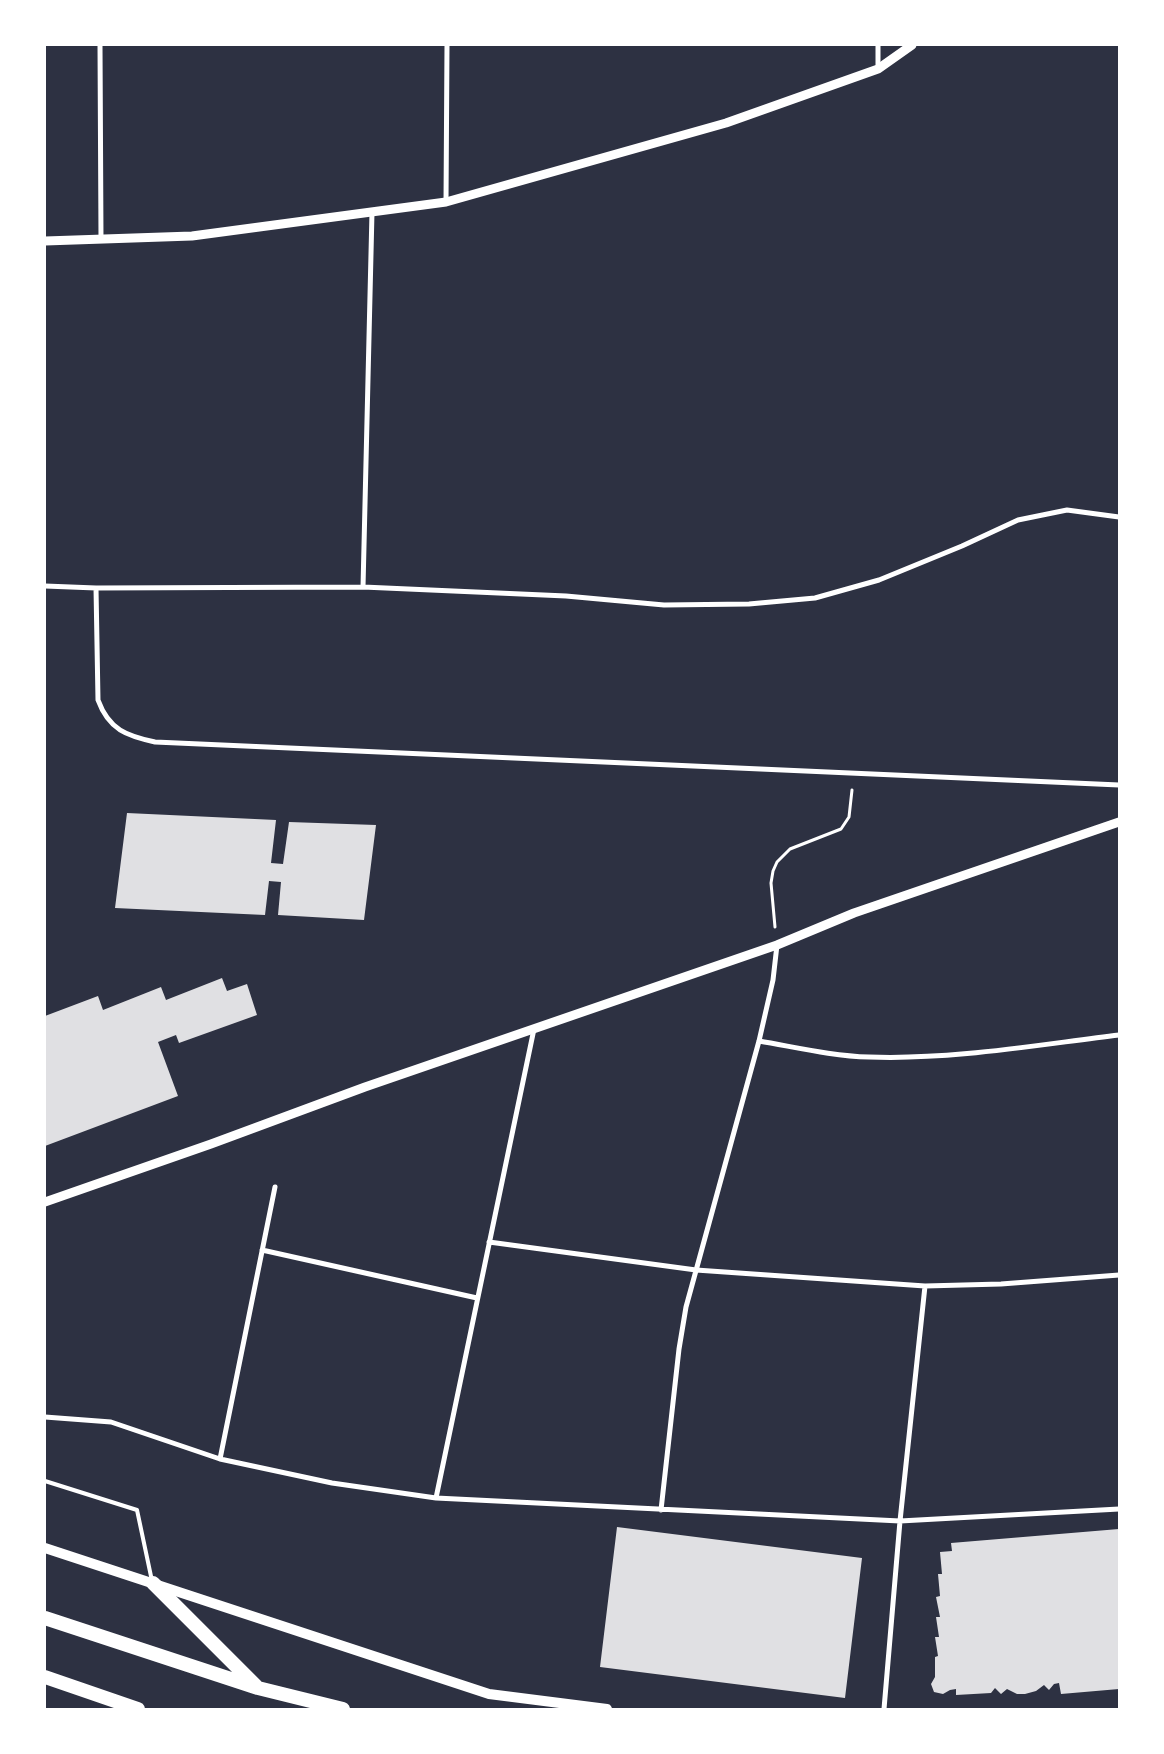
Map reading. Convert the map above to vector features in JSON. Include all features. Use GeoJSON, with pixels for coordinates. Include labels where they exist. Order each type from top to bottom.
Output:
{"type":"FeatureCollection","features":[{"type":"Feature","properties":{"kind":"highway"},"geometry":{"type":"LineString","coordinates":[[153,1583],[258,1688]]}},
{"type":"Feature","properties":{"kind":"highway"},"geometry":{"type":"LineString","coordinates":[[45,1618],[258,1688],[343,1709]]}},
{"type":"Feature","properties":{"kind":"highway"},"geometry":{"type":"LineString","coordinates":[[45,1677],[138,1709]]}},
{"type":"Feature","properties":{"kind":"main road"},"geometry":{"type":"LineString","coordinates":[[45,1548],[489,1694],[607,1709]]}},
{"type":"Feature","properties":{"kind":"street"},"geometry":{"type":"LineString","coordinates":[[100,45],[102,240]]}},
{"type":"Feature","properties":{"kind":"street"},"geometry":{"type":"LineString","coordinates":[[446,202],[447,45]]}},
{"type":"Feature","properties":{"kind":"street"},"geometry":{"type":"LineString","coordinates":[[878,45],[878,69]]}},
{"type":"Feature","properties":{"kind":"street"},"geometry":{"type":"LineString","coordinates":[[45,241],[192,236],[446,202],[726,123],[878,69],[912,45]]}},
{"type":"Feature","properties":{"kind":"street"},"geometry":{"type":"LineString","coordinates":[[363,587],[372,212]]}},
{"type":"Feature","properties":{"kind":"street"},"geometry":{"type":"LineString","coordinates":[[45,586],[96,588],[363,587],[566,596],[664,604],[758,603],[815,598],[879,580],[962,546],[1018,520],[1067,510],[1119,517]]}},
{"type":"Feature","properties":{"kind":"street"},"geometry":{"type":"LineString","coordinates":[[96,588],[98,700],[103,713],[114,727],[134,737],[155,742],[1119,785]]}},
{"type":"Feature","properties":{"kind":"street"},"geometry":{"type":"LineString","coordinates":[[45,1202],[534,1028],[778,945],[854,913],[1119,822]]}},
{"type":"Feature","properties":{"kind":"street"},"geometry":{"type":"LineString","coordinates":[[661,1510],[679,1349],[686,1308],[759,1041],[774,980],[778,945]]}},
{"type":"Feature","properties":{"kind":"street"},"geometry":{"type":"LineString","coordinates":[[436,1498],[534,1028]]}},
{"type":"Feature","properties":{"kind":"street"},"geometry":{"type":"LineString","coordinates":[[759,1041],[836,1054],[900,1058],[967,1054],[1119,1035]]}},
{"type":"Feature","properties":{"kind":"street"},"geometry":{"type":"LineString","coordinates":[[220,1458],[275,1187]]}},
{"type":"Feature","properties":{"kind":"street"},"geometry":{"type":"LineString","coordinates":[[488,1242],[696,1270],[925,1286],[1001,1284],[1119,1275]]}},
{"type":"Feature","properties":{"kind":"street"},"geometry":{"type":"LineString","coordinates":[[262,1250],[477,1298]]}},
{"type":"Feature","properties":{"kind":"street"},"geometry":{"type":"LineString","coordinates":[[884,1709],[900,1521],[925,1286]]}},
{"type":"Feature","properties":{"kind":"street"},"geometry":{"type":"LineString","coordinates":[[45,1417],[111,1422],[220,1458],[332,1483],[436,1498],[900,1521],[1119,1509]]}},
{"type":"Feature","properties":{"kind":"lane"},"geometry":{"type":"LineString","coordinates":[[45,1481],[137,1510],[153,1583]]}},
{"type":"Feature","properties":{"kind":"path"},"geometry":{"type":"LineString","coordinates":[[778,945],[770,883],[773,871],[783,855],[790,849],[841,829],[846,824],[851,811],[853,773]]}},
{"type":"Feature","properties":{"kind":"building"},"geometry":{"type":"Polygon","coordinates":[[[127,813],[276,820],[271,863],[283,864],[289,822],[376,825],[364,920],[278,915],[281,882],[269,881],[265,915],[115,908],[127,813]]]}},
{"type":"Feature","properties":{"kind":"building"},"geometry":{"type":"Polygon","coordinates":[[[222,978],[227,991],[247,984],[257,1015],[179,1043],[176,1035],[158,1042],[178,1096],[45,1146],[45,1016],[98,996],[103,1010],[161,987],[166,1000],[222,978]]]}},
{"type":"Feature","properties":{"kind":"building"},"geometry":{"type":"Polygon","coordinates":[[[617,1527],[862,1558],[845,1698],[600,1667],[617,1527]]]}},
{"type":"Feature","properties":{"kind":"building"},"geometry":{"type":"Polygon","coordinates":[[[1119,1529],[1119,1689],[1061,1694],[1059,1683],[1054,1684],[1049,1690],[1044,1685],[1036,1691],[1025,1694],[1017,1694],[1007,1689],[1001,1694],[995,1688],[991,1693],[956,1695],[956,1689],[943,1694],[934,1692],[931,1684],[935,1677],[935,1657],[938,1656],[935,1637],[939,1637],[936,1617],[940,1617],[936,1597],[940,1596],[938,1574],[942,1574],[940,1552],[952,1551],[951,1543],[1119,1529]]]}}]}
